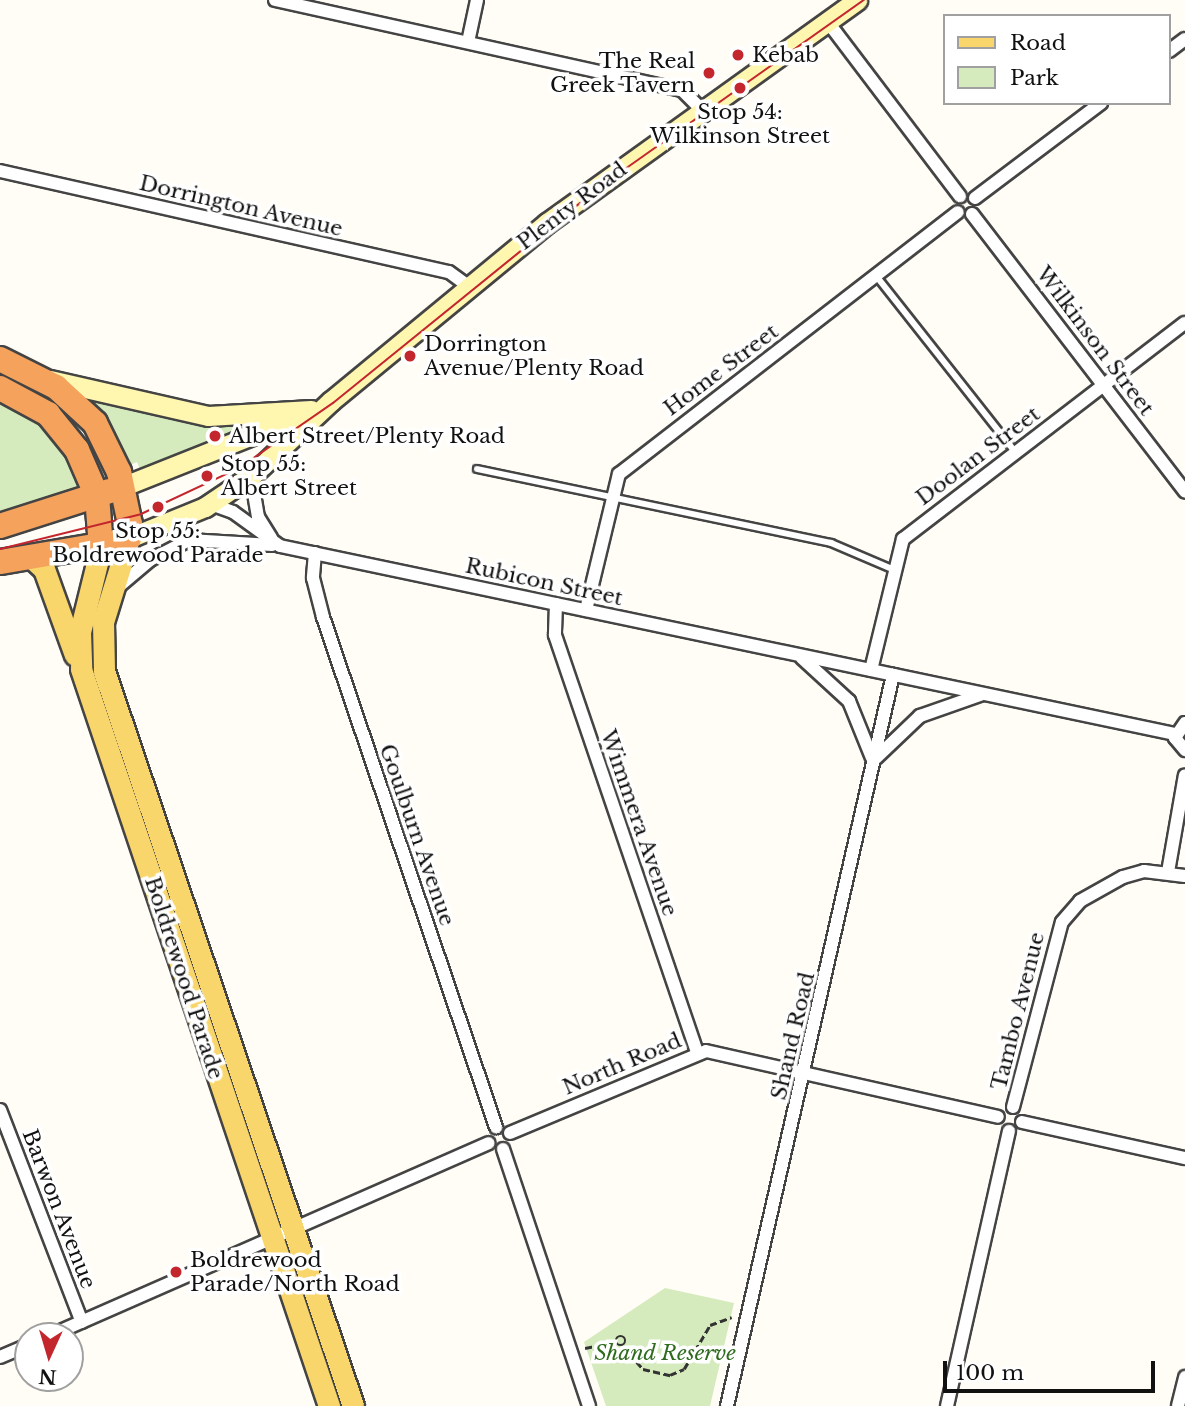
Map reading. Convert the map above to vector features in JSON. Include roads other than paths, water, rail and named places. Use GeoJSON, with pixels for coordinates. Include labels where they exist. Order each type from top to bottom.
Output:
{"type":"FeatureCollection","features":[{"type":"Feature","properties":{"kind":"highway"},"geometry":{"type":"LineString","coordinates":[[0,359],[38,377],[95,423],[124,486],[129,538]]}},
{"type":"Feature","properties":{"kind":"highway"},"geometry":{"type":"LineString","coordinates":[[0,388],[48,414],[65,433],[97,496],[101,547]]}},
{"type":"Feature","properties":{"kind":"highway","name":"Plenty Road"},"geometry":{"type":"LineString","coordinates":[[0,526],[124,486]]}},
{"type":"Feature","properties":{"kind":"highway","name":"Plenty Road"},"geometry":{"type":"LineString","coordinates":[[0,562],[101,547],[129,538]]}},
{"type":"Feature","properties":{"kind":"main road","name":"Plenty Road"},"geometry":{"type":"LineString","coordinates":[[129,538],[211,504],[251,476],[331,401],[470,287],[702,110],[853,1]]}},
{"type":"Feature","properties":{"kind":"main road"},"geometry":{"type":"LineString","coordinates":[[38,377],[208,416],[312,410]]}},
{"type":"Feature","properties":{"kind":"main road","name":"Plenty Road"},"geometry":{"type":"LineString","coordinates":[[124,486],[221,452],[331,401]]}},
{"type":"Feature","properties":{"kind":"main road","name":"Boldrewood Parade"},"geometry":{"type":"LineString","coordinates":[[129,538],[116,589],[101,632],[102,662],[271,1240],[329,1406]]}},
{"type":"Feature","properties":{"kind":"main road","name":"Boldrewood Parade"},"geometry":{"type":"LineString","coordinates":[[101,547],[81,625],[81,669],[193,972],[294,1228],[353,1406]]}},
{"type":"Feature","properties":{"kind":"main road"},"geometry":{"type":"LineString","coordinates":[[32,558],[44,569],[81,669]]}},
{"type":"Feature","properties":{"kind":"street"},"geometry":{"type":"LineString","coordinates":[[275,0],[682,90],[702,110]]}},
{"type":"Feature","properties":{"kind":"street"},"geometry":{"type":"LineString","coordinates":[[468,42],[477,0]]}},
{"type":"Feature","properties":{"kind":"street"},"geometry":{"type":"LineString","coordinates":[[827,21],[960,196],[958,212],[972,214],[975,198],[1098,105]]}},
{"type":"Feature","properties":{"kind":"street","name":"Dorrington Avenue"},"geometry":{"type":"LineString","coordinates":[[0,171],[449,272],[470,287]]}},
{"type":"Feature","properties":{"kind":"street"},"geometry":{"type":"LineString","coordinates":[[960,196],[975,198]]}},
{"type":"Feature","properties":{"kind":"street","name":"Home Street"},"geometry":{"type":"LineString","coordinates":[[586,610],[610,495],[635,458],[877,277],[958,212]]}},
{"type":"Feature","properties":{"kind":"street","name":"Wilkinson Street"},"geometry":{"type":"LineString","coordinates":[[972,214],[1185,492]]}},
{"type":"Feature","properties":{"kind":"street","name":"Doolan Street"},"geometry":{"type":"LineString","coordinates":[[871,670],[892,569],[910,532],[1185,323]]}},
{"type":"Feature","properties":{"kind":"street","name":"Rubicon Street"},"geometry":{"type":"LineString","coordinates":[[251,476],[262,527],[285,547]]}},
{"type":"Feature","properties":{"kind":"street","name":"Rubicon Street"},"geometry":{"type":"LineString","coordinates":[[211,504],[233,512],[285,547]]}},
{"type":"Feature","properties":{"kind":"street","name":"Rubicon Street"},"geometry":{"type":"LineString","coordinates":[[116,589],[154,558],[205,537],[285,547],[1175,734]]}},
{"type":"Feature","properties":{"kind":"street","name":"Goulburn Avenue"},"geometry":{"type":"LineString","coordinates":[[315,553],[313,578],[323,617],[496,1127]]}},
{"type":"Feature","properties":{"kind":"street","name":"Wimmera Avenue"},"geometry":{"type":"LineString","coordinates":[[556,604],[557,642],[696,1052]]}},
{"type":"Feature","properties":{"kind":"street","name":"Rubicon Street"},"geometry":{"type":"LineString","coordinates":[[791,653],[843,694],[873,761]]}},
{"type":"Feature","properties":{"kind":"street","name":"Shand Road"},"geometry":{"type":"LineString","coordinates":[[727,1406],[893,675]]}},
{"type":"Feature","properties":{"kind":"street"},"geometry":{"type":"LineString","coordinates":[[873,761],[920,716],[984,694]]}},
{"type":"Feature","properties":{"kind":"street"},"geometry":{"type":"LineString","coordinates":[[1185,723],[1175,734],[1185,750]]}},
{"type":"Feature","properties":{"kind":"street"},"geometry":{"type":"LineString","coordinates":[[1167,872],[1185,775]]}},
{"type":"Feature","properties":{"kind":"street","name":"Tambo Avenue"},"geometry":{"type":"LineString","coordinates":[[1013,1107],[1062,922],[1080,901],[1123,877],[1167,872],[1185,876]]}},
{"type":"Feature","properties":{"kind":"street","name":"North Road"},"geometry":{"type":"LineString","coordinates":[[510,1133],[696,1052],[805,1072],[998,1117]]}},
{"type":"Feature","properties":{"kind":"street"},"geometry":{"type":"LineString","coordinates":[[1009,1131],[998,1117],[1013,1107],[1022,1122],[1185,1158]]}},
{"type":"Feature","properties":{"kind":"street","name":"Barwon Avenue"},"geometry":{"type":"LineString","coordinates":[[0,1110],[82,1322]]}},
{"type":"Feature","properties":{"kind":"street"},"geometry":{"type":"LineString","coordinates":[[947,1406],[1009,1131],[1022,1122]]}},
{"type":"Feature","properties":{"kind":"street"},"geometry":{"type":"LineString","coordinates":[[82,1322],[489,1143],[496,1127],[510,1133],[503,1149],[589,1406]]}},
{"type":"Feature","properties":{"kind":"street"},"geometry":{"type":"LineString","coordinates":[[489,1143],[503,1149]]}},
{"type":"Feature","properties":{"kind":"street"},"geometry":{"type":"LineString","coordinates":[[1178,1406],[1185,1377]]}},
{"type":"Feature","properties":{"kind":"lane"},"geometry":{"type":"LineString","coordinates":[[877,277],[1016,452]]}},
{"type":"Feature","properties":{"kind":"lane"},"geometry":{"type":"LineString","coordinates":[[477,469],[831,543],[892,569]]}},
{"type":"Feature","properties":{"kind":"tram line"},"geometry":{"type":"LineString","coordinates":[[0,549],[141,514],[239,468],[333,403],[601,186],[864,0]]}},
{"type":"Feature","properties":{"kind":"place","name":"Kebab"},"geometry":{"type":"Point","coordinates":[738,55]}},
{"type":"Feature","properties":{"kind":"place","name":"The Real Greek Tavern"},"geometry":{"type":"Point","coordinates":[709,73]}},
{"type":"Feature","properties":{"kind":"place","name":"Stop 54: Wilkinson Street"},"geometry":{"type":"Point","coordinates":[740,88]}},
{"type":"Feature","properties":{"kind":"place","name":"Dorrington Avenue/Plenty Road"},"geometry":{"type":"Point","coordinates":[410,356]}},
{"type":"Feature","properties":{"kind":"place","name":"Albert Street/Plenty Road"},"geometry":{"type":"Point","coordinates":[215,436]}},
{"type":"Feature","properties":{"kind":"place","name":"Stop 55: Albert Street"},"geometry":{"type":"Point","coordinates":[207,476]}},
{"type":"Feature","properties":{"kind":"place","name":"Stop 55: Boldrewood Parade"},"geometry":{"type":"Point","coordinates":[158,507]}},
{"type":"Feature","properties":{"kind":"place","name":"Boldrewood Parade/North Road"},"geometry":{"type":"Point","coordinates":[176,1272]}},
{"type":"Feature","properties":{"kind":"park label","name":"Shand Reserve"},"geometry":{"type":"Point","coordinates":[665,1353]}}]}
